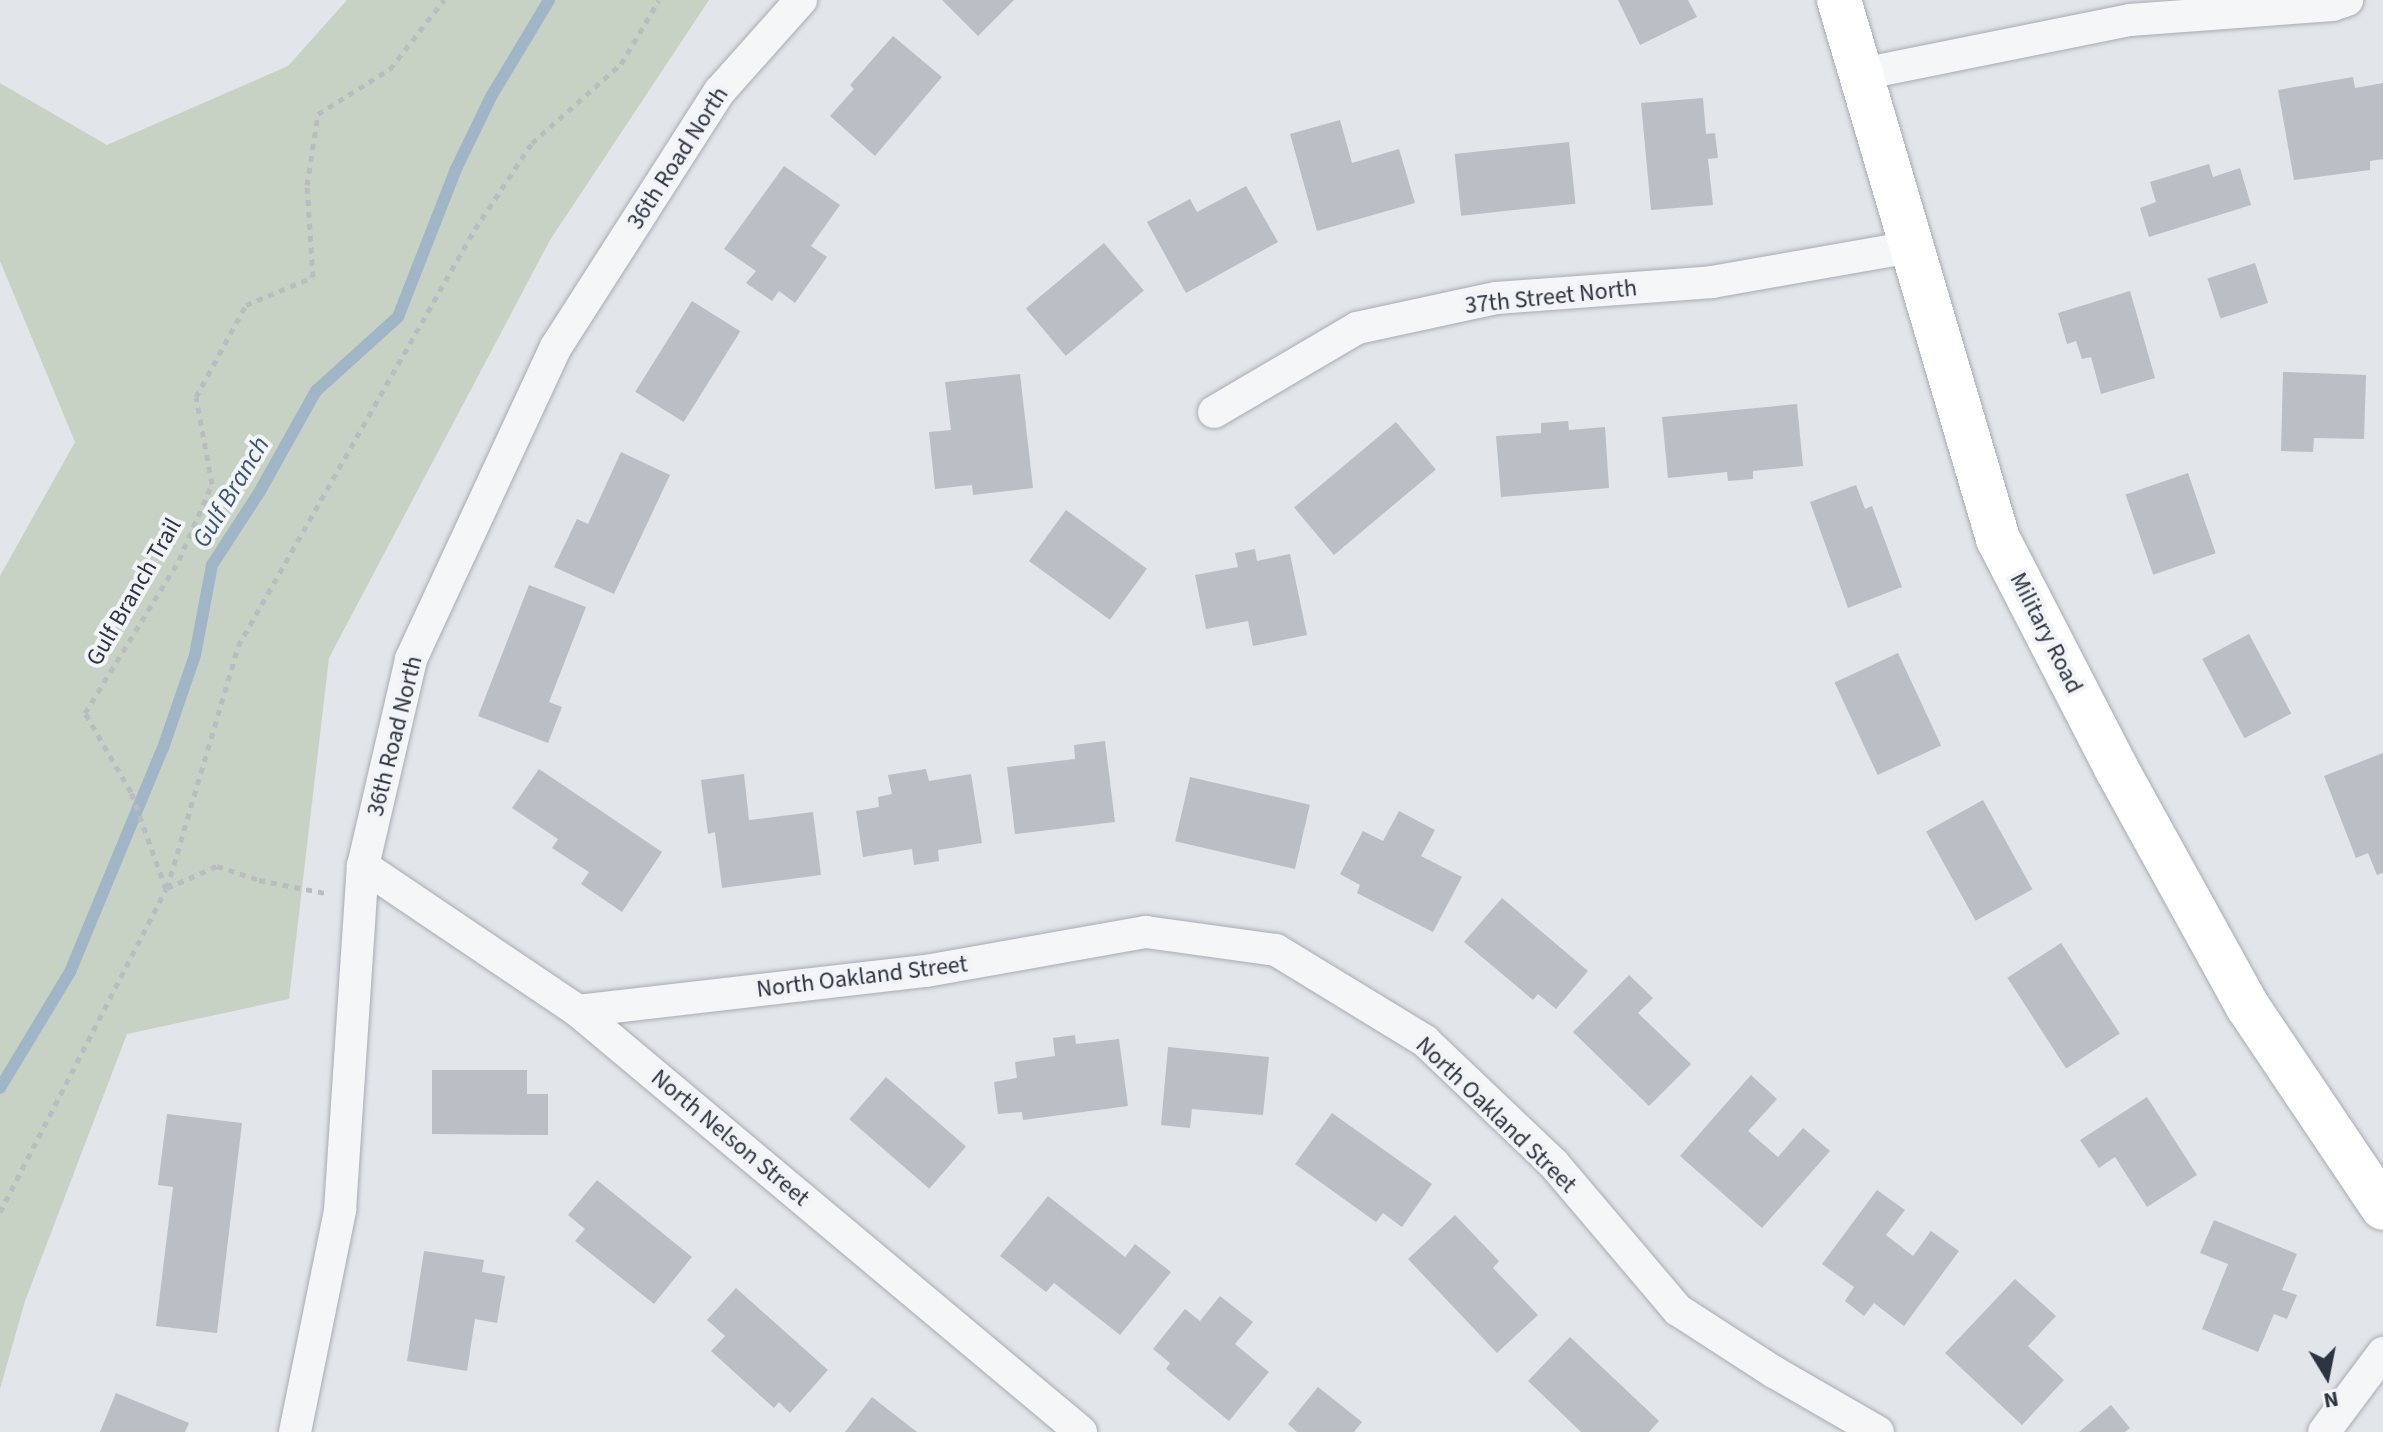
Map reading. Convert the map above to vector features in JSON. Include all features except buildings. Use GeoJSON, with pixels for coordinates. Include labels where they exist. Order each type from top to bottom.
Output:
{"type":"FeatureCollection","features":[{"type":"Feature","properties":{"kind":"main road","name":"Military Road"},"geometry":{"type":"LineString","coordinates":[[1839,0],[1998,539],[2116,768],[2248,1007],[2383,1208]]}},
{"type":"Feature","properties":{"kind":"street","name":"36th Road North"},"geometry":{"type":"LineString","coordinates":[[295,1432],[340,1210],[363,866],[411,659],[556,347],[720,91],[801,0]]}},
{"type":"Feature","properties":{"kind":"street"},"geometry":{"type":"LineString","coordinates":[[1862,74],[2130,20],[2332,5],[2347,0]]}},
{"type":"Feature","properties":{"kind":"street","name":"37th Street North"},"geometry":{"type":"LineString","coordinates":[[1214,412],[1357,328],[1496,298],[1712,282],[1911,247]]}},
{"type":"Feature","properties":{"kind":"street","name":"North Nelson Street"},"geometry":{"type":"LineString","coordinates":[[363,866],[578,1011],[1081,1432]]}},
{"type":"Feature","properties":{"kind":"street","name":"North Oakland Street"},"geometry":{"type":"LineString","coordinates":[[578,1011],[926,971],[1146,932],[1276,950],[1425,1041],[1554,1164],[1678,1310],[1774,1372],[1878,1432]]}},
{"type":"Feature","properties":{"kind":"street"},"geometry":{"type":"LineString","coordinates":[[2324,1432],[2383,1353]]}},
{"type":"Feature","properties":{"kind":"path","name":"Gulf Branch Trail"},"geometry":{"type":"LineString","coordinates":[[166,889],[131,792],[85,713],[179,560],[212,484],[196,397],[246,305],[313,277],[307,185],[318,114],[390,69],[444,0]]}},
{"type":"Feature","properties":{"kind":"path"},"geometry":{"type":"LineString","coordinates":[[0,1212],[166,889],[238,646],[475,229],[532,143],[621,64],[659,0]]}},
{"type":"Feature","properties":{"kind":"path"},"geometry":{"type":"LineString","coordinates":[[166,889],[217,866],[259,880],[361,899]]}},
{"type":"Feature","properties":{"kind":"green space"},"geometry":{"type":"Polygon","coordinates":[[[347,0],[709,0],[550,240],[329,658],[289,999],[127,1034],[25,1301],[0,1389],[0,576],[75,442],[0,261],[0,83],[107,145],[288,66],[347,0]]]}},
{"type":"Feature","properties":{"kind":"waterway","name":"Gulf Branch"},"geometry":{"type":"LineString","coordinates":[[0,1088],[70,972],[163,748],[195,655],[212,565],[260,491],[316,391],[398,317],[456,169],[492,95],[549,0]]}}]}
